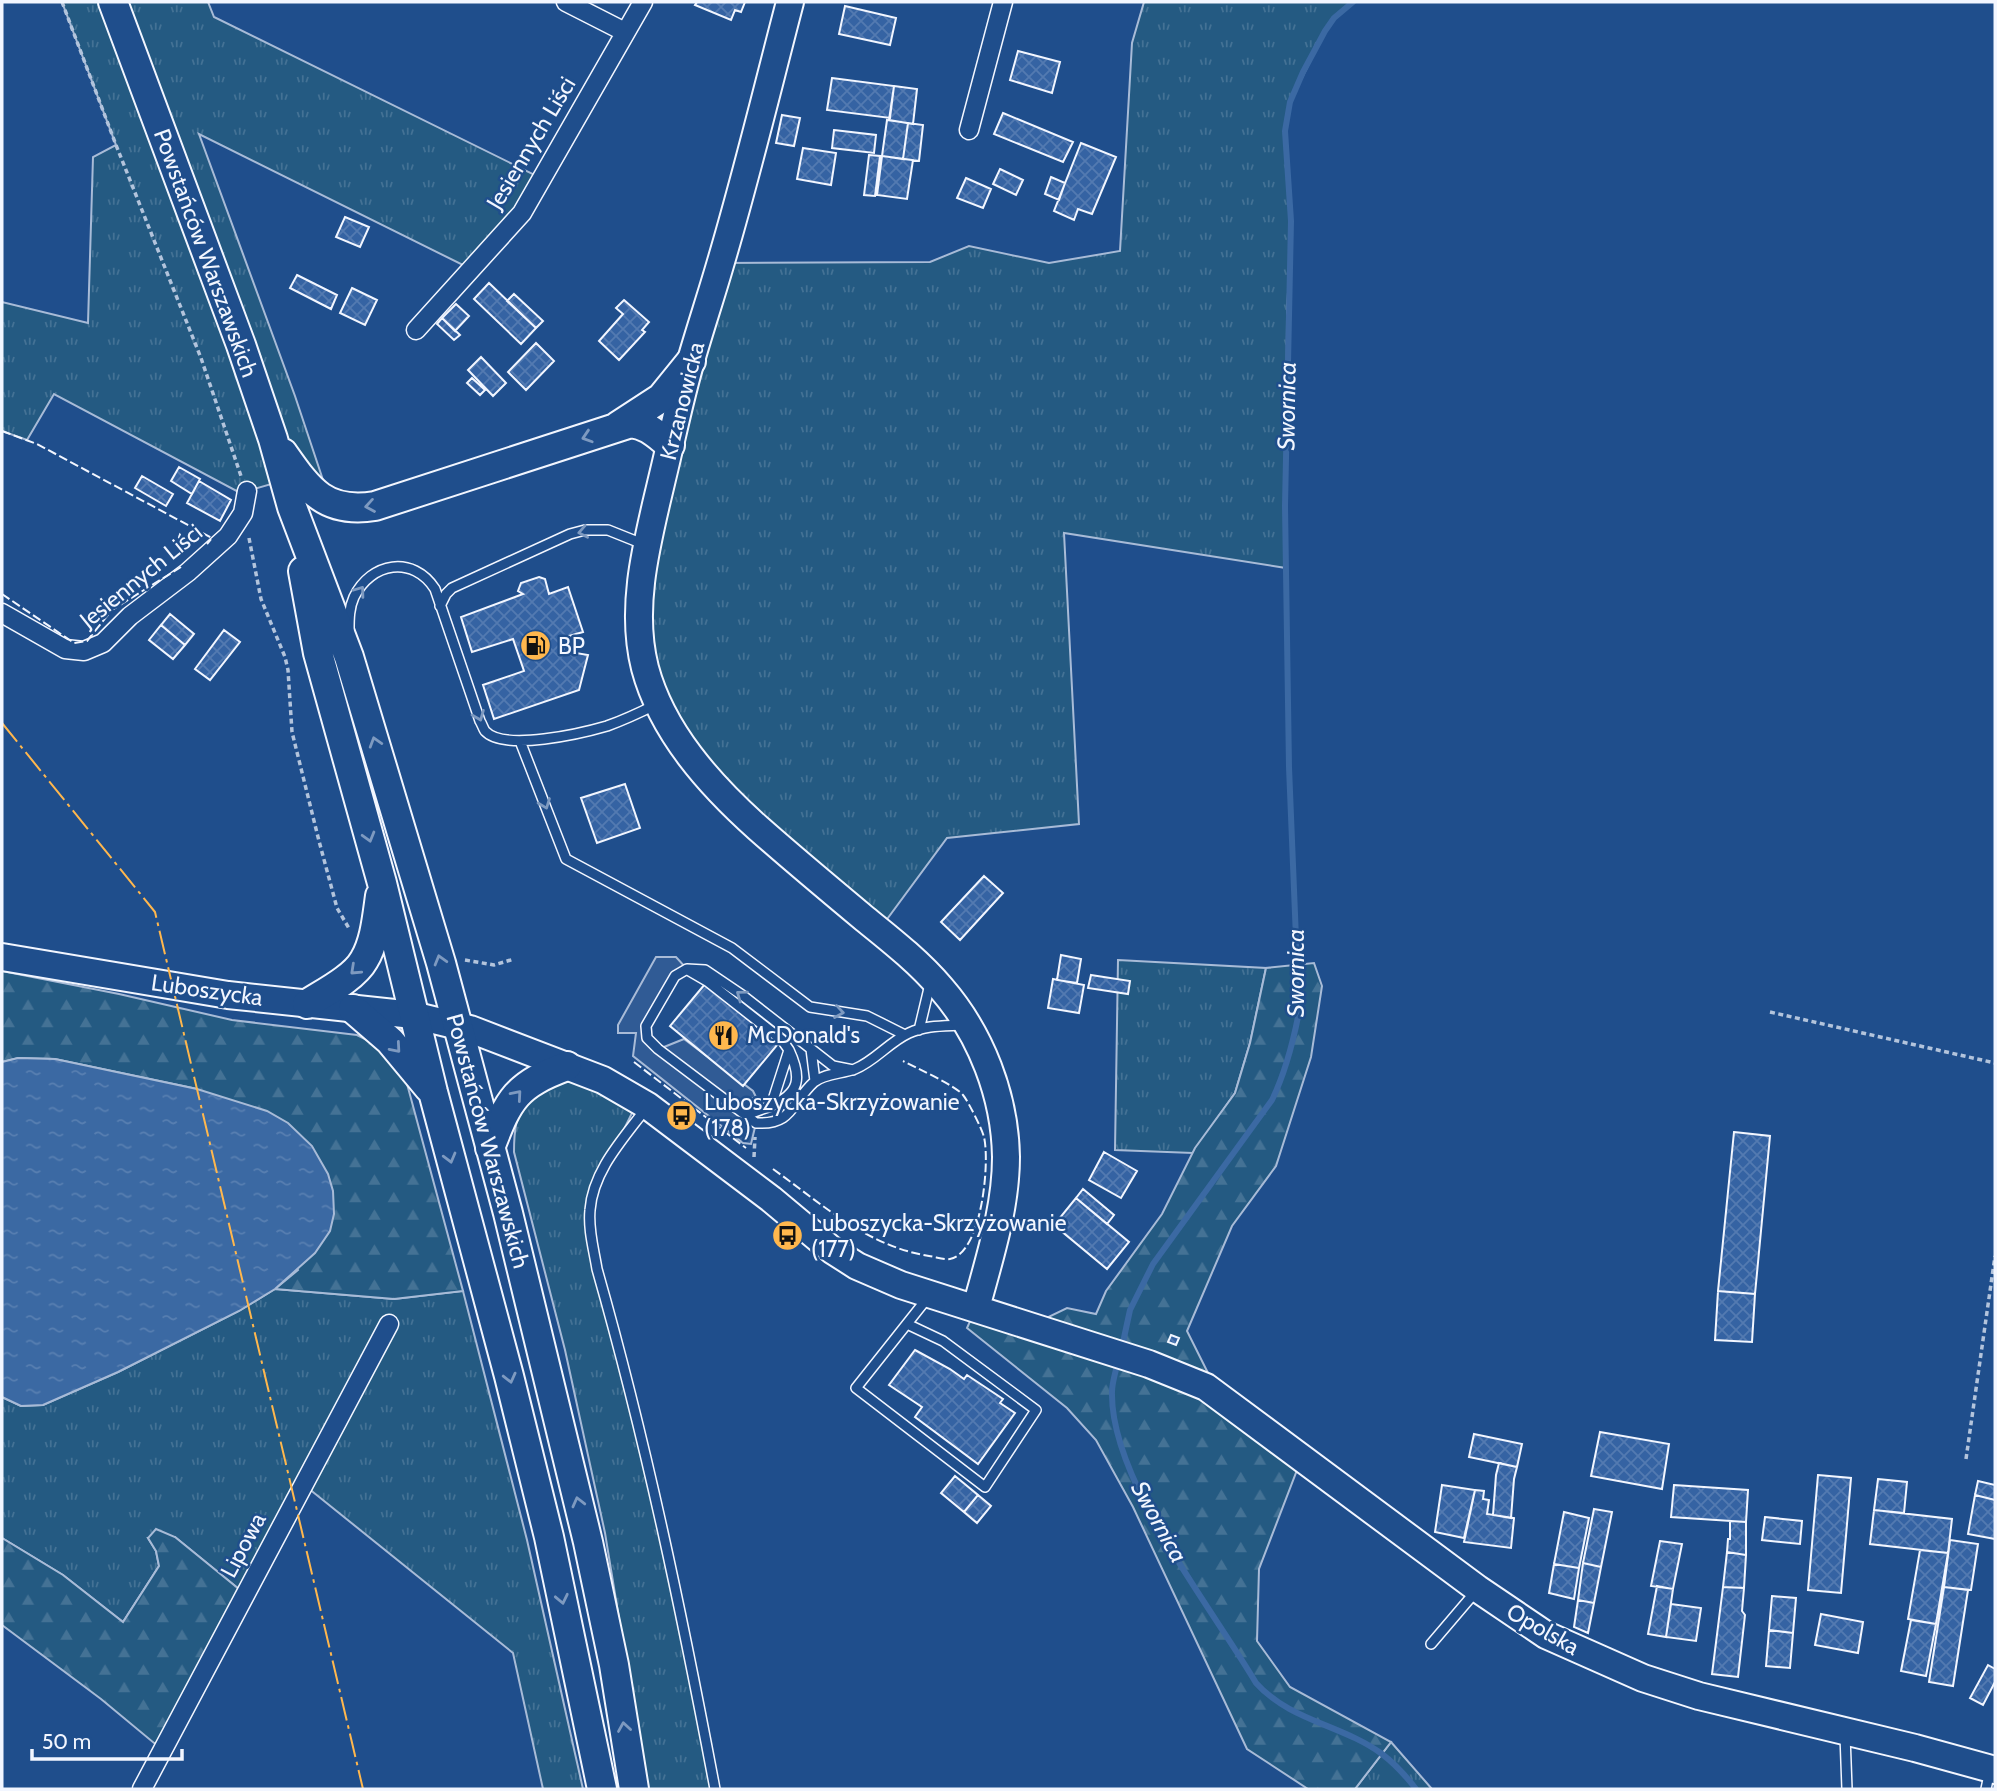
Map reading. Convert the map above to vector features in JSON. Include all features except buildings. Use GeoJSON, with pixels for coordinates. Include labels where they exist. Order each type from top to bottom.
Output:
{"type":"FeatureCollection","features":[{"type":"Feature","properties":{"kind":"main road","name":"Powstańców Warszawskich"},"geometry":{"type":"LineString","coordinates":[[113,2],[237,332],[273,439],[292,507],[349,657],[441,962],[508,1213],[588,1542],[614,1665],[634,1789]]}},
{"type":"Feature","properties":{"kind":"main road"},"geometry":{"type":"LineString","coordinates":[[618,426],[661,398],[691,361]]}},
{"type":"Feature","properties":{"kind":"main road"},"geometry":{"type":"LineString","coordinates":[[273,439],[311,490],[331,504],[352,509],[375,506],[631,423],[642,425],[670,446]]}},
{"type":"Feature","properties":{"kind":"main road","name":"Powstańców Warszawskich"},"geometry":{"type":"LineString","coordinates":[[292,507],[318,653],[382,883],[413,1015],[509,1376],[542,1510],[602,1789]]}},
{"type":"Feature","properties":{"kind":"main road"},"geometry":{"type":"LineString","coordinates":[[307,1004],[343,981],[364,961],[374,931],[382,883]]}},
{"type":"Feature","properties":{"kind":"main road"},"geometry":{"type":"LineString","coordinates":[[353,1009],[390,1041],[433,1092]]}},
{"type":"Feature","properties":{"kind":"main road"},"geometry":{"type":"LineString","coordinates":[[490,1148],[503,1114],[513,1098],[532,1080],[567,1066]]}},
{"type":"Feature","properties":{"kind":"street"},"geometry":{"type":"LineString","coordinates":[[566,2],[625,32]]}},
{"type":"Feature","properties":{"kind":"street","name":"Jesiennych Liści"},"geometry":{"type":"LineString","coordinates":[[416,330],[522,213],[643,2]]}},
{"type":"Feature","properties":{"kind":"street","name":"Krzanowicka"},"geometry":{"type":"LineString","coordinates":[[790,2],[670,446],[642,583],[640,630],[645,666],[659,704],[678,738],[716,788],[751,822],[941,987],[967,1024],[986,1061],[993,1083],[1003,1120],[1006,1158],[1002,1208],[976,1308]]}},
{"type":"Feature","properties":{"kind":"street"},"geometry":{"type":"LineString","coordinates":[[969,130],[1003,2]]}},
{"type":"Feature","properties":{"kind":"street","name":"Jesiennych Liści"},"geometry":{"type":"LineString","coordinates":[[2,613],[65,649],[84,651],[103,643],[130,616],[188,572],[228,536],[243,513],[247,491]]}},
{"type":"Feature","properties":{"kind":"street","name":"Luboszycka"},"geometry":{"type":"LineString","coordinates":[[2,957],[228,995],[413,1015],[457,1026],[567,1066],[603,1080],[648,1106]]}},
{"type":"Feature","properties":{"kind":"street","name":"Opolska"},"geometry":{"type":"LineString","coordinates":[[648,1106],[771,1199],[832,1250],[880,1276],[1150,1364],[1178,1374],[1219,1395],[1478,1589],[1546,1635],[1643,1678],[1699,1696],[1844,1730],[1991,1776]]}},
{"type":"Feature","properties":{"kind":"street","name":"Lipowa"},"geometry":{"type":"LineString","coordinates":[[142,1789],[389,1324]]}},
{"type":"Feature","properties":{"kind":"lane"},"geometry":{"type":"LineString","coordinates":[[440,606],[452,587],[570,534],[597,529],[608,530],[648,547]]}},
{"type":"Feature","properties":{"kind":"lane"},"geometry":{"type":"LineString","coordinates":[[349,657],[349,620],[355,596],[363,585],[382,571],[400,566],[420,572],[435,589],[485,731],[493,736],[520,741],[591,730],[626,719],[659,704]]}},
{"type":"Feature","properties":{"kind":"lane"},"geometry":{"type":"LineString","coordinates":[[520,741],[566,859],[732,948],[810,1007],[867,1016],[905,1035]]}},
{"type":"Feature","properties":{"kind":"lane"},"geometry":{"type":"LineString","coordinates":[[853,1070],[833,1066],[742,995],[705,970],[687,970],[675,975],[646,1026],[647,1038],[658,1049],[756,1123],[771,1124],[783,1119],[815,1082],[830,1075],[853,1070],[905,1035],[927,1027],[967,1024]]}},
{"type":"Feature","properties":{"kind":"lane"},"geometry":{"type":"LineString","coordinates":[[687,970],[707,981],[782,1040],[796,1065],[797,1075],[793,1091],[787,1099],[746,1115]]}},
{"type":"Feature","properties":{"kind":"lane"},"geometry":{"type":"LineString","coordinates":[[919,1030],[931,978]]}},
{"type":"Feature","properties":{"kind":"lane"},"geometry":{"type":"LineString","coordinates":[[811,1049],[815,1082]]}},
{"type":"Feature","properties":{"kind":"lane"},"geometry":{"type":"LineString","coordinates":[[771,1106],[789,1050]]}},
{"type":"Feature","properties":{"kind":"lane"},"geometry":{"type":"LineString","coordinates":[[648,1106],[599,1174],[590,1212],[592,1238],[597,1269],[650,1467],[715,1789]]}},
{"type":"Feature","properties":{"kind":"lane"},"geometry":{"type":"LineString","coordinates":[[907,1324],[943,1341],[1036,1410],[985,1487],[856,1388],[930,1294]]}},
{"type":"Feature","properties":{"kind":"lane"},"geometry":{"type":"LineString","coordinates":[[1431,1644],[1478,1589]]}},
{"type":"Feature","properties":{"kind":"lane"},"geometry":{"type":"LineString","coordinates":[[1844,1730],[1847,1789]]}},
{"type":"Feature","properties":{"kind":"path"},"geometry":{"type":"LineString","coordinates":[[62,2],[201,358],[226,438],[247,491]]}},
{"type":"Feature","properties":{"kind":"path"},"geometry":{"type":"LineString","coordinates":[[243,513],[261,599],[288,670],[292,732],[319,841],[337,908],[353,937]]}},
{"type":"Feature","properties":{"kind":"path"},"geometry":{"type":"LineString","coordinates":[[461,960],[494,964],[514,959]]}},
{"type":"Feature","properties":{"kind":"path"},"geometry":{"type":"LineString","coordinates":[[1770,1012],[1995,1063]]}},
{"type":"Feature","properties":{"kind":"path"},"geometry":{"type":"LineString","coordinates":[[754,1143],[754,1150]]}},
{"type":"Feature","properties":{"kind":"path"},"geometry":{"type":"LineString","coordinates":[[1966,1459],[1995,1255]]}},
{"type":"Feature","properties":{"kind":"green space"},"geometry":{"type":"Polygon","coordinates":[[[62,2],[208,2],[214,17],[543,179],[471,269],[199,134],[295,396],[331,504],[299,476],[247,491],[246,496],[54,394],[27,440],[2,431],[2,302],[88,323],[93,157],[116,145],[62,2]]]}},
{"type":"Feature","properties":{"kind":"green space"},"geometry":{"type":"Polygon","coordinates":[[[1144,2],[1354,2],[1334,18],[1325,31],[1290,102],[1285,130],[1291,221],[1287,316],[1286,568],[1064,533],[1079,824],[947,838],[879,930],[678,738],[639,616],[721,263],[930,262],[969,246],[1049,263],[1120,251],[1132,43],[1144,2]]]}},
{"type":"Feature","properties":{"kind":"green space"},"geometry":{"type":"Polygon","coordinates":[[[1118,960],[1266,968],[1250,1043],[1235,1093],[1193,1153],[1115,1150],[1118,960]]]}},
{"type":"Feature","properties":{"kind":"green space"},"geometry":{"type":"Polygon","coordinates":[[[1314,963],[1322,986],[1311,1057],[1276,1166],[1232,1226],[1187,1331],[1219,1395],[1302,1457],[1259,1569],[1257,1641],[1290,1687],[1391,1742],[1355,1789],[1308,1789],[1247,1749],[1133,1507],[1096,1440],[1067,1408],[967,1328],[976,1308],[1030,1326],[1067,1308],[1096,1314],[1106,1291],[1162,1214],[1195,1148],[1235,1093],[1250,1043],[1266,968],[1314,963]]]}},
{"type":"Feature","properties":{"kind":"green space"},"geometry":{"type":"Polygon","coordinates":[[[2,971],[232,1020],[357,1035],[385,1049],[403,1069],[463,1291],[394,1299],[275,1289],[298,1270],[197,1089],[55,1059],[18,1058],[2,1062],[2,971]]]}},
{"type":"Feature","properties":{"kind":"green space"},"geometry":{"type":"Polygon","coordinates":[[[567,1081],[597,1088],[634,1109],[592,1194],[592,1238],[623,1360],[715,1789],[647,1789],[605,1533],[565,1350],[514,1152],[516,1123],[525,1105],[541,1093],[567,1081]]]}},
{"type":"Feature","properties":{"kind":"green space"},"geometry":{"type":"Polygon","coordinates":[[[275,1289],[394,1299],[463,1291],[527,1540],[583,1789],[543,1789],[513,1653],[303,1484],[245,1594],[175,1537],[148,1538],[156,1551],[159,1566],[123,1622],[63,1575],[2,1538],[2,1397],[21,1406],[43,1405],[118,1372],[239,1311],[275,1289]]]}},
{"type":"Feature","properties":{"kind":"green space"},"geometry":{"type":"Polygon","coordinates":[[[156,1529],[175,1537],[245,1594],[164,1747],[154,1743],[101,1699],[2,1625],[2,1538],[63,1575],[123,1622],[159,1566],[156,1551],[148,1538],[156,1529]]]}},
{"type":"Feature","properties":{"kind":"green space"},"geometry":{"type":"Polygon","coordinates":[[[1391,1742],[1432,1789],[1355,1789],[1391,1742]]]}},
{"type":"Feature","properties":{"kind":"shaded area"},"geometry":{"type":"Polygon","coordinates":[[[656,957],[676,957],[687,969],[675,976],[646,1026],[647,1038],[659,1049],[684,1039],[753,1091],[756,1097],[741,1103],[756,1123],[751,1144],[743,1143],[633,1056],[636,1033],[618,1033],[618,1025],[656,957]]]}},
{"type":"Feature","properties":{"kind":"water"},"geometry":{"type":"Polygon","coordinates":[[[18,1058],[55,1059],[197,1089],[267,1111],[288,1123],[312,1146],[328,1174],[333,1191],[334,1214],[330,1231],[315,1253],[275,1289],[239,1311],[118,1372],[43,1405],[21,1406],[2,1397],[2,1062],[18,1058]]]}},
{"type":"Feature","properties":{"kind":"waterway","name":"Swornica"},"geometry":{"type":"LineString","coordinates":[[1122,1347],[1130,1310],[1153,1264],[1272,1100],[1288,1057],[1299,1012],[1289,767],[1285,506],[1291,221],[1285,131],[1290,102],[1303,72],[1334,18],[1353,2]]}},
{"type":"Feature","properties":{"kind":"waterway","name":"Swornica"},"geometry":{"type":"LineString","coordinates":[[1118,1361],[1112,1392],[1116,1427],[1127,1464],[1167,1542],[1256,1683],[1270,1696],[1301,1715],[1367,1744],[1400,1770],[1416,1789]]}},
{"type":"Feature","properties":{"kind":"fence"},"geometry":{"type":"LineString","coordinates":[[2,431],[37,444],[212,538],[207,544]]}},
{"type":"Feature","properties":{"kind":"fence"},"geometry":{"type":"LineString","coordinates":[[2,594],[74,643],[87,641],[112,610],[181,567]]}},
{"type":"Feature","properties":{"kind":"fence"},"geometry":{"type":"LineString","coordinates":[[773,1169],[828,1210],[886,1243],[907,1251],[945,1259],[961,1253],[970,1241],[981,1205],[986,1166],[984,1137],[975,1115],[959,1091],[903,1061]]}},
{"type":"Feature","properties":{"kind":"fence"},"geometry":{"type":"LineString","coordinates":[[634,1062],[746,1148]]}},
{"type":"Feature","properties":{"kind":"power"},"geometry":{"type":"LineString","coordinates":[[2,723],[155,912],[363,1789]]}},
{"type":"Feature","properties":{"kind":"place","name":"BP"},"geometry":{"type":"Point","coordinates":[535,646]}},
{"type":"Feature","properties":{"kind":"place","name":"McDonald's"},"geometry":{"type":"Point","coordinates":[724,1035]}},
{"type":"Feature","properties":{"kind":"place","name":"Luboszycka-Skrzyżowanie (178)"},"geometry":{"type":"Point","coordinates":[681,1115]}},
{"type":"Feature","properties":{"kind":"place","name":"Luboszycka-Skrzyżowanie (177)"},"geometry":{"type":"Point","coordinates":[788,1236]}}]}
